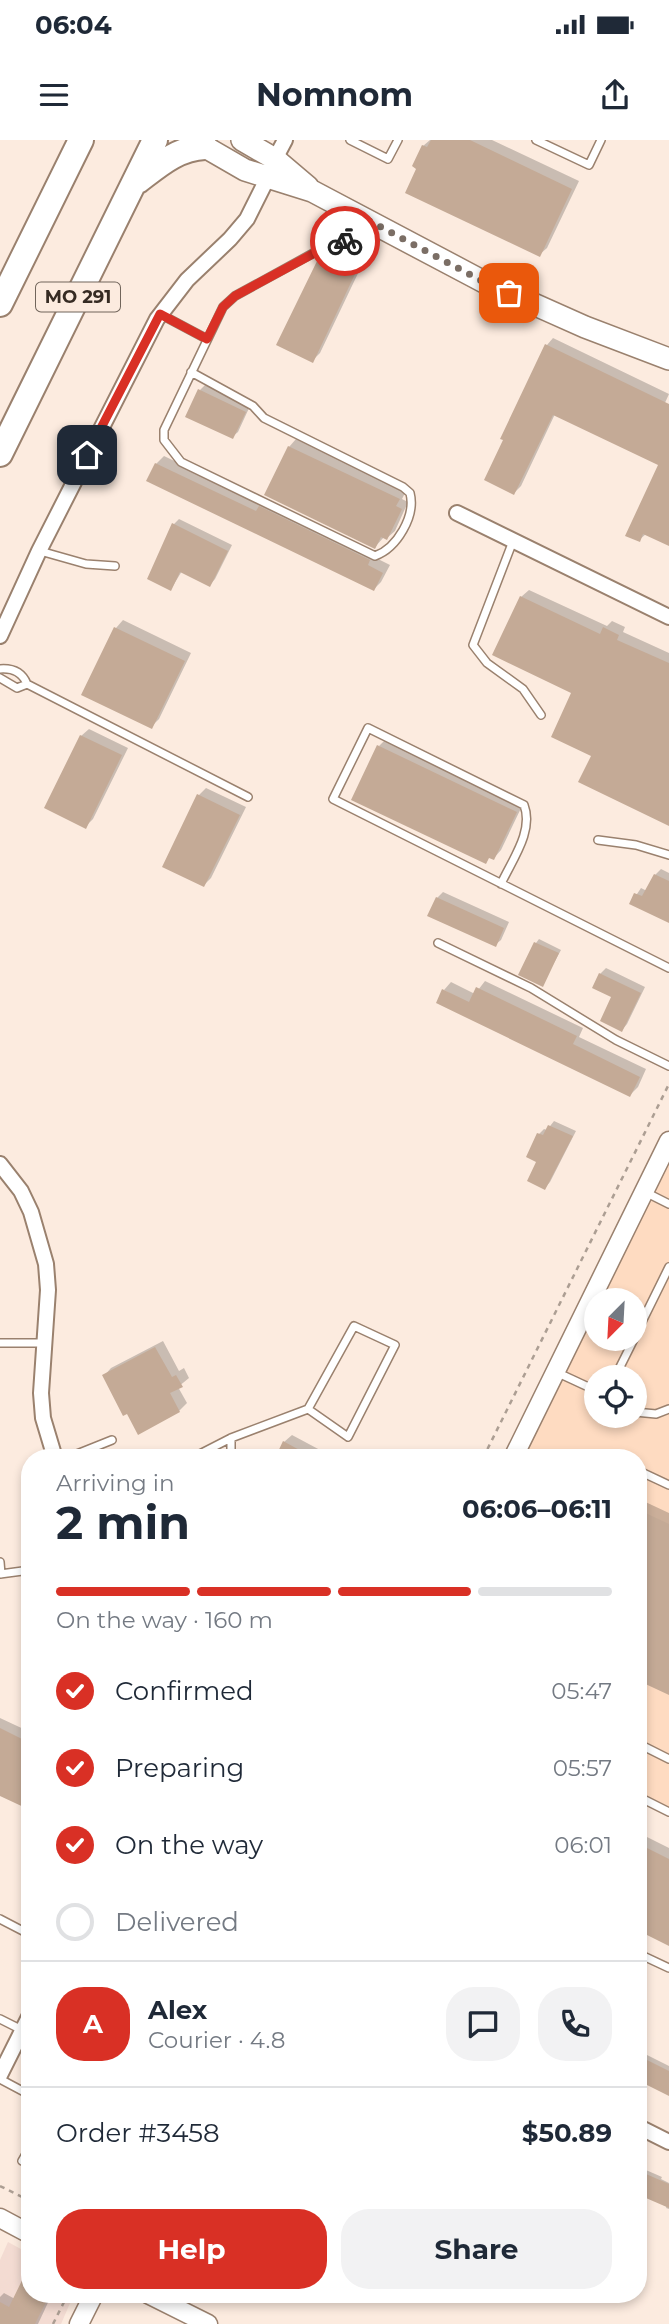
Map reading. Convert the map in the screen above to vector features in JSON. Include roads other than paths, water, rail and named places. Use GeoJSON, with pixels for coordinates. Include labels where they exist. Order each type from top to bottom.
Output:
{"type":"FeatureCollection","features":[{"type":"Feature","properties":{"kind":"highway","name":"MO 291"},"geometry":{"type":"LineString","coordinates":[[0,304],[81,140]]}},
{"type":"Feature","properties":{"kind":"highway","name":"MO 291"},"geometry":{"type":"LineString","coordinates":[[0,454],[155,140]]}},
{"type":"Feature","properties":{"kind":"highway"},"geometry":{"type":"LineString","coordinates":[[132,186],[166,159],[199,144]]}},
{"type":"Feature","properties":{"kind":"main road"},"geometry":{"type":"LineString","coordinates":[[242,140],[280,149],[312,191]]}},
{"type":"Feature","properties":{"kind":"main road"},"geometry":{"type":"LineString","coordinates":[[199,144],[245,170],[312,191],[484,282],[585,327],[669,359]]}},
{"type":"Feature","properties":{"kind":"street"},"geometry":{"type":"LineString","coordinates":[[0,636],[39,551],[146,338],[160,314],[187,280],[223,247],[247,219],[267,178]]}},
{"type":"Feature","properties":{"kind":"street"},"geometry":{"type":"LineString","coordinates":[[457,513],[669,617]]}},
{"type":"Feature","properties":{"kind":"street"},"geometry":{"type":"LineString","coordinates":[[518,1449],[669,1141]]}},
{"type":"Feature","properties":{"kind":"street"},"geometry":{"type":"LineString","coordinates":[[0,1164],[21,1191],[40,1238],[47,1264],[42,1405],[52,1449]]}},
{"type":"Feature","properties":{"kind":"street"},"geometry":{"type":"LineString","coordinates":[[0,2077],[21,2032]]}},
{"type":"Feature","properties":{"kind":"street"},"geometry":{"type":"LineString","coordinates":[[647,2131],[669,2142]]}},
{"type":"Feature","properties":{"kind":"street"},"geometry":{"type":"LineString","coordinates":[[0,2218],[21,2229]]}},
{"type":"Feature","properties":{"kind":"street"},"geometry":{"type":"LineString","coordinates":[[79,2324],[90,2303]]}},
{"type":"Feature","properties":{"kind":"street"},"geometry":{"type":"LineString","coordinates":[[166,2303],[208,2324]]}},
{"type":"Feature","properties":{"kind":"lane"},"geometry":{"type":"LineString","coordinates":[[350,140],[388,159],[398,140]]}},
{"type":"Feature","properties":{"kind":"lane"},"geometry":{"type":"LineString","coordinates":[[536,140],[589,165],[601,140]]}},
{"type":"Feature","properties":{"kind":"lane"},"geometry":{"type":"LineString","coordinates":[[191,373],[253,405],[264,418],[403,487],[410,494],[412,510],[394,545],[375,556],[181,462],[164,440],[163,430],[223,307],[235,296],[320,250],[341,247],[362,217]]}},
{"type":"Feature","properties":{"kind":"lane"},"geometry":{"type":"LineString","coordinates":[[160,314],[207,339]]}},
{"type":"Feature","properties":{"kind":"lane"},"geometry":{"type":"LineString","coordinates":[[513,541],[473,645],[487,663],[523,689],[541,715]]}},
{"type":"Feature","properties":{"kind":"lane"},"geometry":{"type":"LineString","coordinates":[[39,551],[86,564],[115,566]]}},
{"type":"Feature","properties":{"kind":"lane"},"geometry":{"type":"LineString","coordinates":[[0,669],[10,668],[23,676],[27,684],[248,797]]}},
{"type":"Feature","properties":{"kind":"lane"},"geometry":{"type":"LineString","coordinates":[[0,678],[16,688],[27,684]]}},
{"type":"Feature","properties":{"kind":"lane"},"geometry":{"type":"LineString","coordinates":[[501,884],[523,839],[529,817],[524,805],[368,728],[333,799],[501,884],[669,968]]}},
{"type":"Feature","properties":{"kind":"lane"},"geometry":{"type":"LineString","coordinates":[[598,840],[636,845],[669,855]]}},
{"type":"Feature","properties":{"kind":"lane"},"geometry":{"type":"LineString","coordinates":[[438,943],[531,988],[616,1040],[669,1066]]}},
{"type":"Feature","properties":{"kind":"lane"},"geometry":{"type":"LineString","coordinates":[[644,1192],[669,1204]]}},
{"type":"Feature","properties":{"kind":"lane"},"geometry":{"type":"LineString","coordinates":[[648,1310],[669,1267]]}},
{"type":"Feature","properties":{"kind":"lane"},"geometry":{"type":"LineString","coordinates":[[210,1449],[231,1438],[308,1409],[354,1326],[395,1345],[348,1437],[308,1409]]}},
{"type":"Feature","properties":{"kind":"lane"},"geometry":{"type":"LineString","coordinates":[[0,1342],[44,1343]]}},
{"type":"Feature","properties":{"kind":"lane"},"geometry":{"type":"LineString","coordinates":[[556,1372],[584,1385]]}},
{"type":"Feature","properties":{"kind":"lane"},"geometry":{"type":"LineString","coordinates":[[647,1413],[656,1414],[669,1409]]}},
{"type":"Feature","properties":{"kind":"lane"},"geometry":{"type":"LineString","coordinates":[[231,1438],[231,1449]]}},
{"type":"Feature","properties":{"kind":"lane"},"geometry":{"type":"LineString","coordinates":[[90,1449],[112,1440]]}},
{"type":"Feature","properties":{"kind":"lane"},"geometry":{"type":"LineString","coordinates":[[647,1475],[669,1485]]}},
{"type":"Feature","properties":{"kind":"lane"},"geometry":{"type":"LineString","coordinates":[[0,1562],[0,1574],[21,1571]]}},
{"type":"Feature","properties":{"kind":"lane"},"geometry":{"type":"LineString","coordinates":[[647,1748],[669,1759]]}},
{"type":"Feature","properties":{"kind":"lane"},"geometry":{"type":"LineString","coordinates":[[647,1801],[669,1812]]}},
{"type":"Feature","properties":{"kind":"lane"},"geometry":{"type":"LineString","coordinates":[[0,1919],[21,1930]]}},
{"type":"Feature","properties":{"kind":"lane"},"geometry":{"type":"LineString","coordinates":[[647,1958],[669,1968]]}},
{"type":"Feature","properties":{"kind":"lane"},"geometry":{"type":"LineString","coordinates":[[0,2019],[21,2030]]}},
{"type":"Feature","properties":{"kind":"lane"},"geometry":{"type":"LineString","coordinates":[[0,2077],[21,2090]]}}]}
